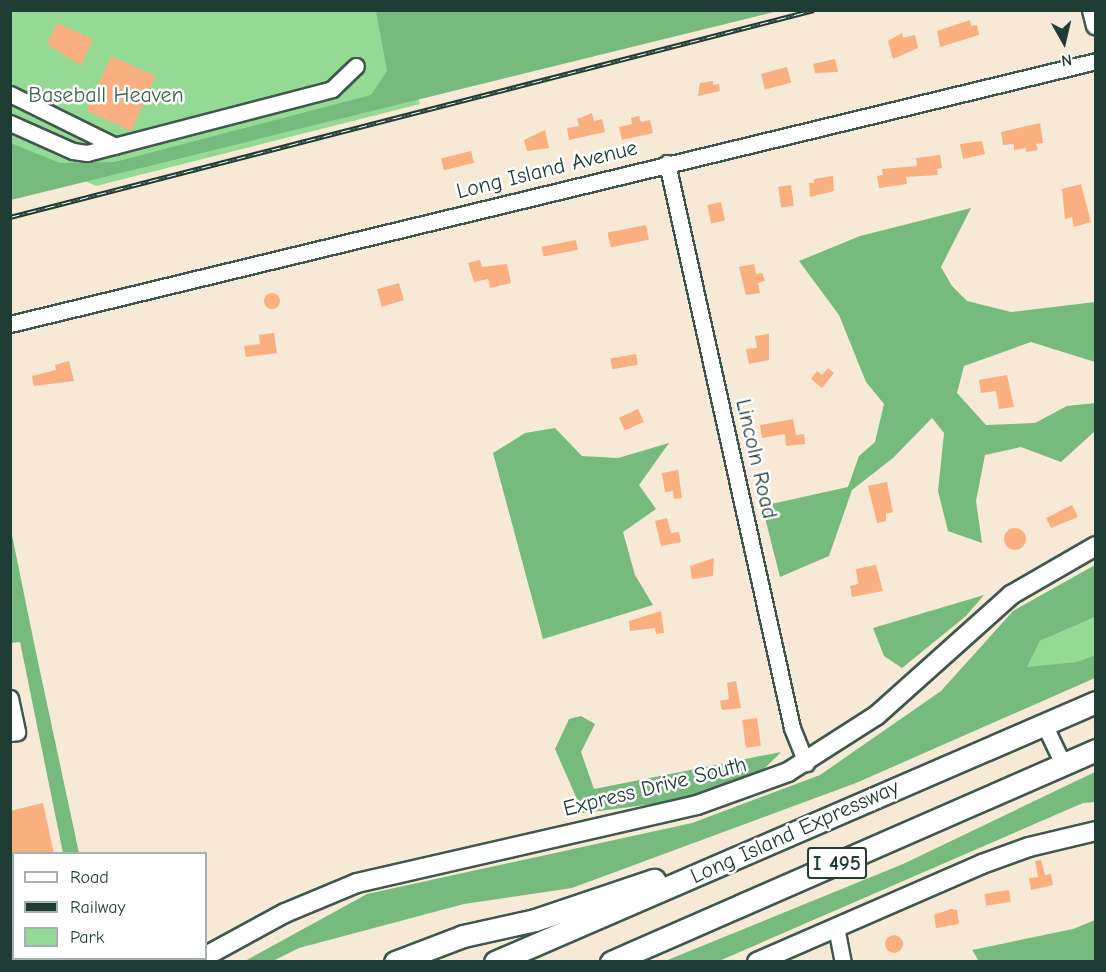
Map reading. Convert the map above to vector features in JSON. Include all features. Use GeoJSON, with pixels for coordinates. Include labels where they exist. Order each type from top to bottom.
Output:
{"type":"FeatureCollection","features":[{"type":"Feature","properties":{"kind":"highway","name":"Long Island Expressway"},"geometry":{"type":"LineString","coordinates":[[495,962],[1095,702]]}},
{"type":"Feature","properties":{"kind":"highway","name":"Long Island Expressway"},"geometry":{"type":"LineString","coordinates":[[610,962],[1095,750]]}},
{"type":"Feature","properties":{"kind":"highway"},"geometry":{"type":"LineString","coordinates":[[395,962],[463,936],[545,917],[753,851]]}},
{"type":"Feature","properties":{"kind":"main road"},"geometry":{"type":"LineString","coordinates":[[1092,10],[1095,26]]}},
{"type":"Feature","properties":{"kind":"main road","name":"Express Drive South"},"geometry":{"type":"LineString","coordinates":[[207,955],[285,912],[357,883],[707,802],[753,788],[806,763],[877,715],[1011,595],[1095,546]]}},
{"type":"Feature","properties":{"kind":"main road"},"geometry":{"type":"LineString","coordinates":[[757,962],[1013,852],[1095,831]]}},
{"type":"Feature","properties":{"kind":"street","name":"Long Island Avenue"},"geometry":{"type":"LineString","coordinates":[[10,324],[1095,61]]}},
{"type":"Feature","properties":{"kind":"street"},"geometry":{"type":"LineString","coordinates":[[10,123],[73,151],[87,153],[332,89],[356,66]]}},
{"type":"Feature","properties":{"kind":"street"},"geometry":{"type":"LineString","coordinates":[[10,94],[115,146]]}},
{"type":"Feature","properties":{"kind":"street","name":"Lincoln Road"},"geometry":{"type":"LineString","coordinates":[[667,164],[792,728],[806,763]]}},
{"type":"Feature","properties":{"kind":"street"},"geometry":{"type":"LineString","coordinates":[[10,698],[17,732],[10,733]]}},
{"type":"Feature","properties":{"kind":"street"},"geometry":{"type":"LineString","coordinates":[[1044,724],[1062,764]]}},
{"type":"Feature","properties":{"kind":"street"},"geometry":{"type":"LineString","coordinates":[[836,927],[843,962]]}},
{"type":"Feature","properties":{"kind":"green space","name":"Baseball Heaven"},"geometry":{"type":"Polygon","coordinates":[[[11,11],[396,11],[420,104],[96,186],[11,147],[11,11]]]}},
{"type":"Feature","properties":{"kind":"green space"},"geometry":{"type":"Polygon","coordinates":[[[376,11],[778,11],[11,200],[11,143],[60,163],[115,162],[371,95],[387,71],[376,11]]]}},
{"type":"Feature","properties":{"kind":"green space"},"geometry":{"type":"Polygon","coordinates":[[[971,208],[941,267],[952,286],[967,301],[1011,312],[1095,302],[1095,362],[1031,342],[964,366],[957,393],[986,425],[1035,423],[1067,406],[1095,403],[1095,431],[1061,462],[1021,447],[985,455],[976,501],[982,543],[948,531],[938,491],[944,433],[932,418],[893,458],[852,490],[829,556],[780,577],[762,506],[848,487],[859,456],[875,442],[884,404],[866,382],[839,315],[799,261],[860,236],[971,208]]]}},
{"type":"Feature","properties":{"kind":"green space"},"geometry":{"type":"Polygon","coordinates":[[[555,428],[582,456],[618,458],[669,443],[639,485],[656,509],[623,532],[635,575],[653,605],[543,639],[493,453],[525,433],[555,428]]]}},
{"type":"Feature","properties":{"kind":"green space"},"geometry":{"type":"Polygon","coordinates":[[[10,525],[79,852],[63,852],[20,642],[11,643],[10,525]]]}},
{"type":"Feature","properties":{"kind":"green space"},"geometry":{"type":"Polygon","coordinates":[[[1095,565],[1095,617],[1040,641],[1027,667],[1076,662],[1095,655],[1095,678],[856,783],[572,888],[464,904],[299,948],[273,961],[245,961],[367,894],[692,823],[820,775],[941,691],[1013,611],[1095,565]]]}},
{"type":"Feature","properties":{"kind":"green space"},"geometry":{"type":"Polygon","coordinates":[[[984,595],[966,616],[902,668],[884,656],[873,628],[984,595]]]}},
{"type":"Feature","properties":{"kind":"green space"},"geometry":{"type":"Polygon","coordinates":[[[1095,617],[1095,655],[1076,662],[1026,668],[1040,641],[1095,617]]]}},
{"type":"Feature","properties":{"kind":"green space"},"geometry":{"type":"Polygon","coordinates":[[[581,716],[595,724],[581,752],[594,789],[781,752],[754,779],[677,801],[583,813],[555,749],[569,719],[581,716]]]}},
{"type":"Feature","properties":{"kind":"green space"},"geometry":{"type":"Polygon","coordinates":[[[1095,772],[1095,802],[1083,803],[719,961],[665,961],[903,864],[1095,772]]]}},
{"type":"Feature","properties":{"kind":"green space"},"geometry":{"type":"Polygon","coordinates":[[[1095,920],[1095,961],[979,961],[972,950],[1073,929],[1095,920]]]}},
{"type":"Feature","properties":{"kind":"building"},"geometry":{"type":"Polygon","coordinates":[[[970,20],[971,26],[977,25],[979,35],[940,47],[937,31],[970,20]]]}},
{"type":"Feature","properties":{"kind":"building"},"geometry":{"type":"Polygon","coordinates":[[[57,23],[93,39],[81,66],[47,44],[57,23]]]}},
{"type":"Feature","properties":{"kind":"building"},"geometry":{"type":"Polygon","coordinates":[[[902,33],[903,38],[915,35],[918,48],[893,59],[888,41],[902,33]]]}},
{"type":"Feature","properties":{"kind":"building"},"geometry":{"type":"Polygon","coordinates":[[[111,56],[156,76],[131,131],[87,111],[111,56]]]}},
{"type":"Feature","properties":{"kind":"building"},"geometry":{"type":"Polygon","coordinates":[[[835,59],[838,72],[815,73],[813,64],[835,59]]]}},
{"type":"Feature","properties":{"kind":"building"},"geometry":{"type":"Polygon","coordinates":[[[787,67],[791,82],[765,89],[761,74],[787,67]]]}},
{"type":"Feature","properties":{"kind":"building"},"geometry":{"type":"Polygon","coordinates":[[[713,81],[713,85],[719,84],[720,91],[698,96],[700,83],[713,81]]]}},
{"type":"Feature","properties":{"kind":"building"},"geometry":{"type":"Polygon","coordinates":[[[592,113],[594,121],[602,119],[605,132],[569,140],[567,128],[579,126],[577,119],[592,113]]]}},
{"type":"Feature","properties":{"kind":"building"},"geometry":{"type":"Polygon","coordinates":[[[639,116],[641,122],[650,120],[653,133],[622,140],[619,127],[632,124],[631,118],[639,116]]]}},
{"type":"Feature","properties":{"kind":"building"},"geometry":{"type":"Polygon","coordinates":[[[1040,123],[1043,143],[1036,144],[1038,150],[1026,152],[1026,148],[1014,150],[1014,144],[1003,145],[1001,132],[1040,123]]]}},
{"type":"Feature","properties":{"kind":"building"},"geometry":{"type":"Polygon","coordinates":[[[545,130],[549,148],[527,151],[524,140],[545,130]]]}},
{"type":"Feature","properties":{"kind":"building"},"geometry":{"type":"Polygon","coordinates":[[[982,141],[985,154],[963,159],[960,144],[982,141]]]}},
{"type":"Feature","properties":{"kind":"building"},"geometry":{"type":"Polygon","coordinates":[[[471,151],[474,163],[444,170],[441,158],[471,151]]]}},
{"type":"Feature","properties":{"kind":"building"},"geometry":{"type":"Polygon","coordinates":[[[940,155],[942,168],[937,169],[938,175],[906,177],[907,184],[879,188],[877,176],[883,175],[882,169],[917,166],[916,158],[940,155]]]}},
{"type":"Feature","properties":{"kind":"building"},"geometry":{"type":"Polygon","coordinates":[[[833,176],[834,191],[810,197],[809,183],[814,183],[814,179],[833,176]]]}},
{"type":"Feature","properties":{"kind":"building"},"geometry":{"type":"Polygon","coordinates":[[[1081,184],[1091,222],[1074,227],[1072,217],[1065,219],[1062,189],[1081,184]]]}},
{"type":"Feature","properties":{"kind":"building"},"geometry":{"type":"Polygon","coordinates":[[[791,185],[794,206],[781,208],[778,187],[791,185]]]}},
{"type":"Feature","properties":{"kind":"building"},"geometry":{"type":"Polygon","coordinates":[[[721,202],[725,221],[711,223],[707,205],[721,202]]]}},
{"type":"Feature","properties":{"kind":"building"},"geometry":{"type":"Polygon","coordinates":[[[646,225],[649,240],[611,247],[608,232],[646,225]]]}},
{"type":"Feature","properties":{"kind":"building"},"geometry":{"type":"Polygon","coordinates":[[[576,240],[578,250],[544,256],[542,247],[576,240]]]}},
{"type":"Feature","properties":{"kind":"building"},"geometry":{"type":"Polygon","coordinates":[[[480,260],[482,267],[507,264],[511,283],[490,288],[488,279],[474,282],[468,263],[480,260]]]}},
{"type":"Feature","properties":{"kind":"building"},"geometry":{"type":"Polygon","coordinates":[[[754,264],[756,274],[762,273],[765,281],[758,283],[760,293],[746,295],[739,267],[754,264]]]}},
{"type":"Feature","properties":{"kind":"building"},"geometry":{"type":"Polygon","coordinates":[[[399,283],[404,300],[382,307],[377,289],[399,283]]]}},
{"type":"Feature","properties":{"kind":"building"},"geometry":{"type":"Polygon","coordinates":[[[269,293],[275,293],[280,301],[278,307],[269,309],[264,304],[264,298],[269,293]]]}},
{"type":"Feature","properties":{"kind":"building"},"geometry":{"type":"Polygon","coordinates":[[[274,333],[277,353],[246,357],[244,346],[260,344],[259,335],[274,333]]]}},
{"type":"Feature","properties":{"kind":"building"},"geometry":{"type":"Polygon","coordinates":[[[769,334],[769,360],[749,364],[746,349],[757,348],[755,336],[769,334]]]}},
{"type":"Feature","properties":{"kind":"building"},"geometry":{"type":"Polygon","coordinates":[[[636,354],[638,365],[612,369],[610,359],[636,354]]]}},
{"type":"Feature","properties":{"kind":"building"},"geometry":{"type":"Polygon","coordinates":[[[69,361],[74,381],[34,386],[32,376],[56,370],[55,365],[69,361]]]}},
{"type":"Feature","properties":{"kind":"building"},"geometry":{"type":"Polygon","coordinates":[[[828,368],[834,373],[822,388],[811,379],[817,371],[822,375],[828,368]]]}},
{"type":"Feature","properties":{"kind":"building"},"geometry":{"type":"Polygon","coordinates":[[[1007,375],[1014,407],[999,409],[996,391],[981,393],[979,380],[1007,375]]]}},
{"type":"Feature","properties":{"kind":"building"},"geometry":{"type":"Polygon","coordinates":[[[638,409],[644,422],[625,431],[619,418],[638,409]]]}},
{"type":"Feature","properties":{"kind":"building"},"geometry":{"type":"Polygon","coordinates":[[[793,419],[796,435],[804,434],[805,444],[786,446],[785,434],[762,438],[760,425],[793,419]]]}},
{"type":"Feature","properties":{"kind":"building"},"geometry":{"type":"Polygon","coordinates":[[[678,470],[682,498],[674,499],[673,491],[665,492],[662,473],[678,470]]]}},
{"type":"Feature","properties":{"kind":"building"},"geometry":{"type":"Polygon","coordinates":[[[887,482],[893,512],[886,514],[886,521],[877,523],[868,486],[887,482]]]}},
{"type":"Feature","properties":{"kind":"building"},"geometry":{"type":"Polygon","coordinates":[[[1072,505],[1078,517],[1051,528],[1046,518],[1072,505]]]}},
{"type":"Feature","properties":{"kind":"building"},"geometry":{"type":"Polygon","coordinates":[[[667,518],[671,533],[679,532],[681,542],[661,546],[655,521],[667,518]]]}},
{"type":"Feature","properties":{"kind":"building"},"geometry":{"type":"Polygon","coordinates":[[[1015,528],[1023,531],[1026,539],[1023,547],[1015,550],[1007,547],[1004,539],[1007,531],[1015,528]]]}},
{"type":"Feature","properties":{"kind":"building"},"geometry":{"type":"Polygon","coordinates":[[[714,558],[713,576],[692,579],[690,566],[714,558]]]}},
{"type":"Feature","properties":{"kind":"building"},"geometry":{"type":"Polygon","coordinates":[[[876,565],[883,591],[852,597],[850,586],[858,584],[856,569],[876,565]]]}},
{"type":"Feature","properties":{"kind":"building"},"geometry":{"type":"Polygon","coordinates":[[[661,611],[664,633],[656,634],[655,628],[630,631],[629,621],[661,611]]]}},
{"type":"Feature","properties":{"kind":"building"},"geometry":{"type":"Polygon","coordinates":[[[736,681],[741,708],[722,710],[720,701],[729,699],[727,683],[736,681]]]}},
{"type":"Feature","properties":{"kind":"building"},"geometry":{"type":"Polygon","coordinates":[[[757,718],[761,746],[746,748],[742,720],[757,718]]]}},
{"type":"Feature","properties":{"kind":"building"},"geometry":{"type":"Polygon","coordinates":[[[43,803],[54,852],[12,852],[10,854],[10,811],[43,803]]]}},
{"type":"Feature","properties":{"kind":"building"},"geometry":{"type":"Polygon","coordinates":[[[1041,860],[1045,875],[1051,874],[1053,885],[1031,890],[1029,878],[1038,877],[1035,861],[1041,860]]]}},
{"type":"Feature","properties":{"kind":"building"},"geometry":{"type":"Polygon","coordinates":[[[1009,890],[1011,902],[986,906],[984,894],[1009,890]]]}},
{"type":"Feature","properties":{"kind":"building"},"geometry":{"type":"Polygon","coordinates":[[[951,909],[957,910],[959,924],[936,928],[934,915],[951,909]]]}},
{"type":"Feature","properties":{"kind":"building"},"geometry":{"type":"Polygon","coordinates":[[[890,935],[898,935],[903,940],[901,951],[890,953],[885,948],[885,940],[890,935]]]}},
{"type":"Feature","properties":{"kind":"railway"},"geometry":{"type":"LineString","coordinates":[[10,217],[814,10]]}}]}
